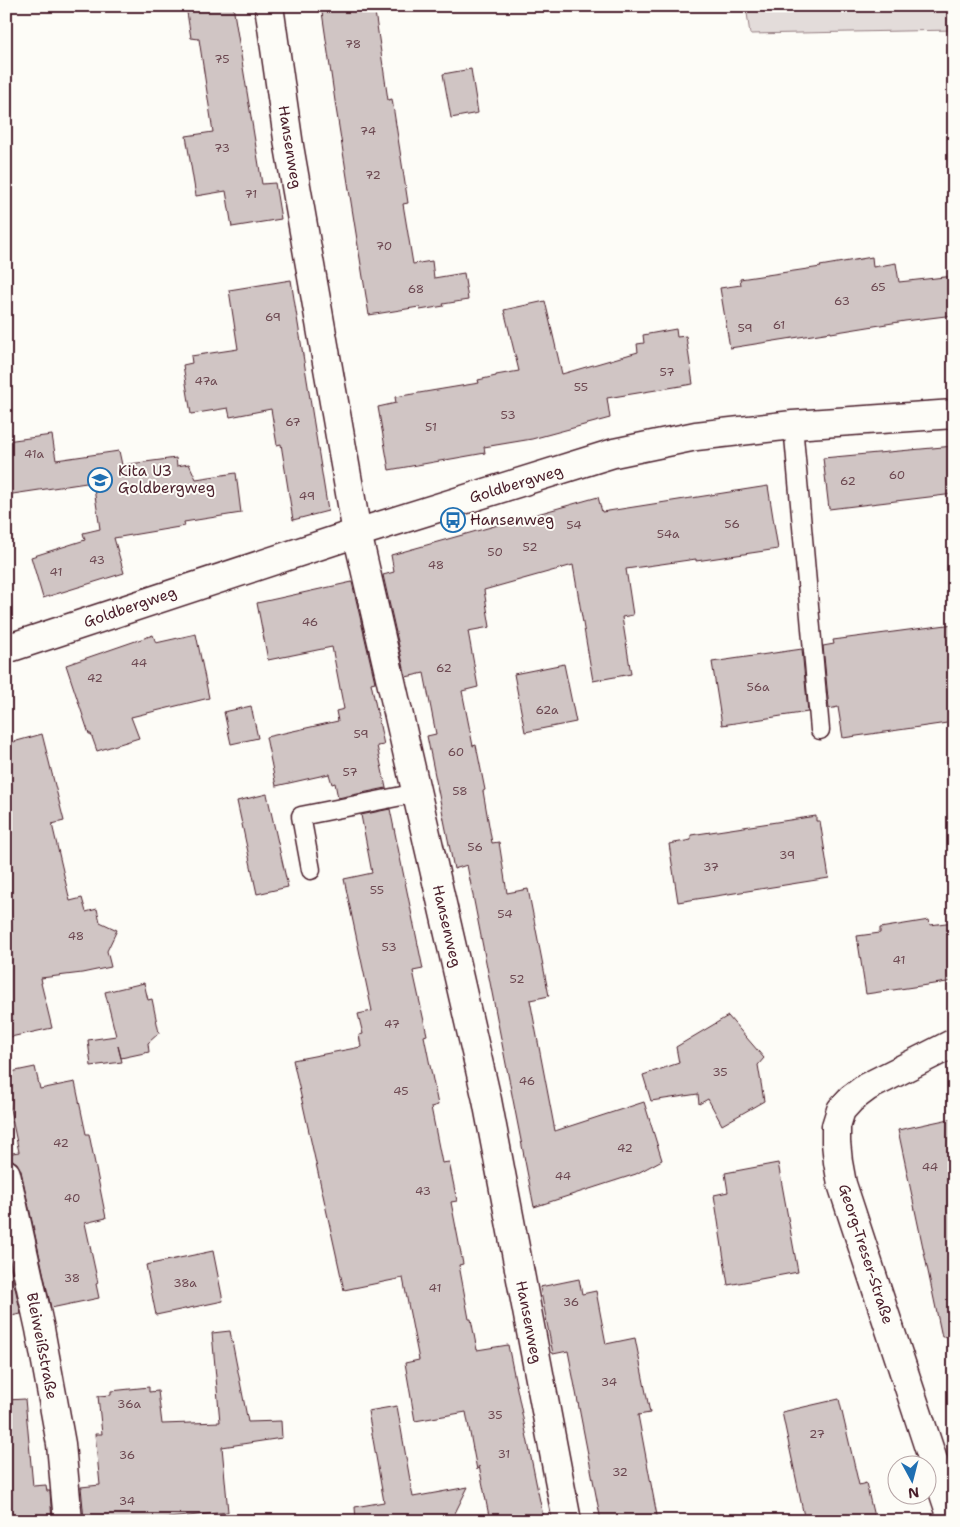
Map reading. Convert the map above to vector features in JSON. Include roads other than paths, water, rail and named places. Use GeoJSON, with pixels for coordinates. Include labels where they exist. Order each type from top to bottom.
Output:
{"type":"FeatureCollection","features":[{"type":"Feature","properties":{"kind":"street","name":"Hansenweg"},"geometry":{"type":"LineString","coordinates":[[268,6],[289,146],[357,533],[487,1100],[567,1521]]}},
{"type":"Feature","properties":{"kind":"street","name":"Goldbergweg"},"geometry":{"type":"LineString","coordinates":[[6,649],[357,533],[614,454],[696,436],[793,426],[954,414]]}},
{"type":"Feature","properties":{"kind":"street","name":"Georg-Treser-Straße"},"geometry":{"type":"LineString","coordinates":[[954,1043],[867,1087],[851,1099],[841,1110],[836,1126],[838,1162],[842,1184],[954,1521]]}},
{"type":"Feature","properties":{"kind":"street","name":"Bleiweißstraße"},"geometry":{"type":"LineString","coordinates":[[6,1174],[40,1330],[61,1444],[68,1521]]}},
{"type":"Feature","properties":{"kind":"lane"},"geometry":{"type":"LineString","coordinates":[[793,426],[820,730]]}},
{"type":"Feature","properties":{"kind":"lane"},"geometry":{"type":"LineString","coordinates":[[311,870],[301,816],[417,793]]}},
{"type":"Feature","properties":{"kind":"place","name":"Kita U3 Goldbergweg"},"geometry":{"type":"Point","coordinates":[100,480]}},
{"type":"Feature","properties":{"kind":"place","name":"Hansenweg"},"geometry":{"type":"Point","coordinates":[453,520]}}]}
